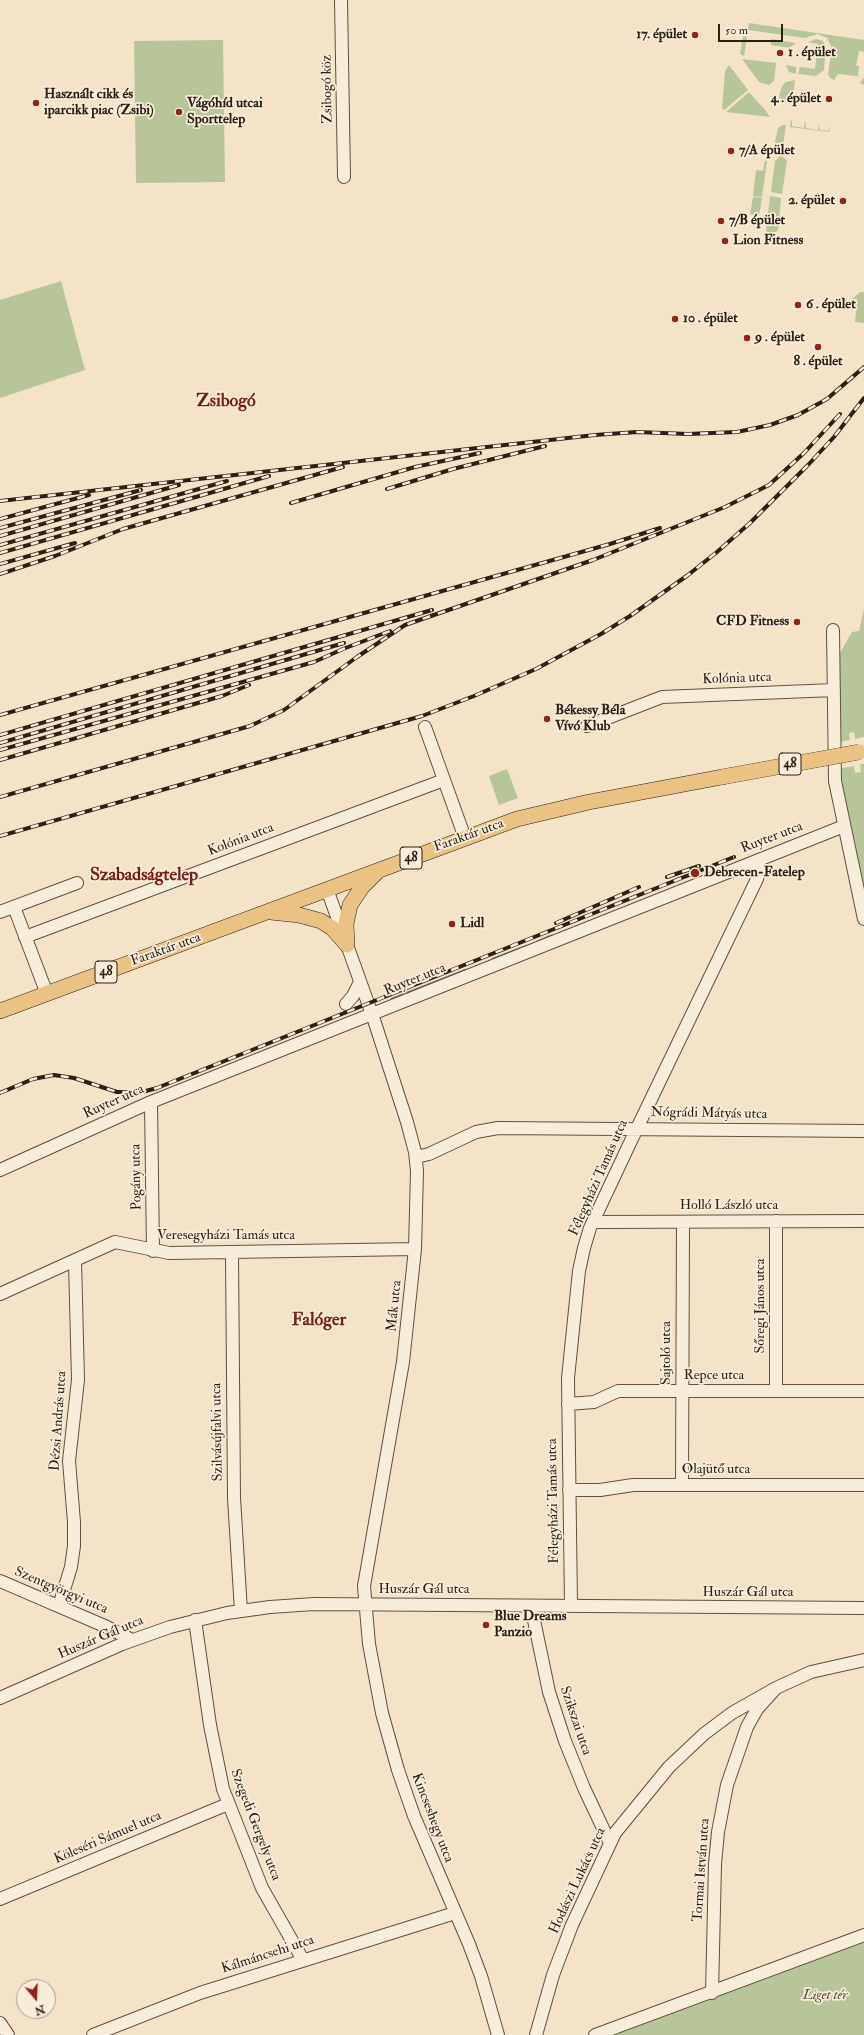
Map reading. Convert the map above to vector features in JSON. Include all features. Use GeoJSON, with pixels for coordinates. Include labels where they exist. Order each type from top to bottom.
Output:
{"type":"FeatureCollection","features":[{"type":"Feature","properties":{"kind":"main road","name":"Faraktár utca"},"geometry":{"type":"LineString","coordinates":[[0,1011],[464,838],[548,811],[864,751]]}},
{"type":"Feature","properties":{"kind":"main road"},"geometry":{"type":"LineString","coordinates":[[347,945],[346,924],[350,905],[362,887],[380,869]]}},
{"type":"Feature","properties":{"kind":"main road"},"geometry":{"type":"LineString","coordinates":[[268,911],[299,915],[321,921],[336,933],[347,945]]}},
{"type":"Feature","properties":{"kind":"street","name":"Zsibogó köz"},"geometry":{"type":"LineString","coordinates":[[341,0],[344,177]]}},
{"type":"Feature","properties":{"kind":"street"},"geometry":{"type":"LineString","coordinates":[[833,630],[835,781],[864,919]]}},
{"type":"Feature","properties":{"kind":"street","name":"Kolónia utca"},"geometry":{"type":"LineString","coordinates":[[587,726],[662,697],[834,690]]}},
{"type":"Feature","properties":{"kind":"street"},"geometry":{"type":"LineString","coordinates":[[425,727],[464,838]]}},
{"type":"Feature","properties":{"kind":"street","name":"Kolónia utca"},"geometry":{"type":"LineString","coordinates":[[25,937],[444,780]]}},
{"type":"Feature","properties":{"kind":"street","name":"Ruyter utca"},"geometry":{"type":"LineString","coordinates":[[0,1170],[151,1102],[844,826]]}},
{"type":"Feature","properties":{"kind":"street","name":"Félegyházi Tamás utca"},"geometry":{"type":"LineString","coordinates":[[571,1606],[568,1404],[569,1356],[579,1271],[586,1242],[593,1222],[755,883],[759,872],[759,860]]}},
{"type":"Feature","properties":{"kind":"street"},"geometry":{"type":"LineString","coordinates":[[0,912],[77,883]]}},
{"type":"Feature","properties":{"kind":"street","name":"Mák utca"},"geometry":{"type":"LineString","coordinates":[[327,889],[372,1014],[407,1122],[416,1156],[417,1208],[415,1249],[403,1362],[364,1586],[365,1605]]}},
{"type":"Feature","properties":{"kind":"street"},"geometry":{"type":"LineString","coordinates":[[14,907],[47,994]]}},
{"type":"Feature","properties":{"kind":"street"},"geometry":{"type":"LineString","coordinates":[[346,1004],[355,993],[360,982]]}},
{"type":"Feature","properties":{"kind":"street","name":"Pogány utca"},"geometry":{"type":"LineString","coordinates":[[151,1102],[153,1251]]}},
{"type":"Feature","properties":{"kind":"street","name":"Nógrádi Mátyás utca"},"geometry":{"type":"LineString","coordinates":[[416,1156],[428,1154],[470,1134],[493,1128],[864,1131]]}},
{"type":"Feature","properties":{"kind":"street","name":"Sőregi János utca"},"geometry":{"type":"LineString","coordinates":[[776,1221],[776,1391]]}},
{"type":"Feature","properties":{"kind":"street","name":"Holló László utca"},"geometry":{"type":"LineString","coordinates":[[593,1222],[864,1221]]}},
{"type":"Feature","properties":{"kind":"street","name":"Sajtoló utca"},"geometry":{"type":"LineString","coordinates":[[682,1485],[683,1222]]}},
{"type":"Feature","properties":{"kind":"street","name":"Veresegyházi Tamás utca"},"geometry":{"type":"LineString","coordinates":[[0,1294],[116,1242],[168,1253],[415,1249]]}},
{"type":"Feature","properties":{"kind":"street","name":"Szilvásújfalvi utca"},"geometry":{"type":"LineString","coordinates":[[232,1253],[234,1498],[241,1611]]}},
{"type":"Feature","properties":{"kind":"street","name":"Dézsi András utca"},"geometry":{"type":"LineString","coordinates":[[59,1606],[71,1567],[74,1551],[74,1522],[69,1460],[78,1380],[75,1261]]}},
{"type":"Feature","properties":{"kind":"street","name":"Repce utca"},"geometry":{"type":"LineString","coordinates":[[568,1404],[594,1402],[615,1391],[864,1391]]}},
{"type":"Feature","properties":{"kind":"street","name":"Olajütő utca"},"geometry":{"type":"LineString","coordinates":[[569,1490],[600,1490],[633,1485],[864,1485]]}},
{"type":"Feature","properties":{"kind":"street","name":"Szentgyörgyi utca"},"geometry":{"type":"LineString","coordinates":[[0,1581],[107,1627],[132,1640]]}},
{"type":"Feature","properties":{"kind":"street","name":"Huszár Gál utca"},"geometry":{"type":"LineString","coordinates":[[0,1698],[132,1640],[195,1620],[241,1611],[291,1605],[864,1608]]}},
{"type":"Feature","properties":{"kind":"street","name":"Kincseshegy utca"},"geometry":{"type":"LineString","coordinates":[[365,1605],[373,1670],[393,1755],[414,1816],[481,1976],[498,2035]]}},
{"type":"Feature","properties":{"kind":"street","name":"Szikszai utca"},"geometry":{"type":"LineString","coordinates":[[531,1606],[549,1692],[565,1741],[584,1788],[610,1841]]}},
{"type":"Feature","properties":{"kind":"street","name":"Szegedi Gergely utca"},"geometry":{"type":"LineString","coordinates":[[195,1620],[215,1754],[228,1804],[266,1894],[303,1960]]}},
{"type":"Feature","properties":{"kind":"street","name":"Tormai István utca"},"geometry":{"type":"LineString","coordinates":[[712,1993],[715,1864],[724,1796],[734,1762],[747,1727],[761,1704],[776,1688],[811,1672],[864,1660]]}},
{"type":"Feature","properties":{"kind":"street","name":"Hodászi Lukács utca"},"geometry":{"type":"LineString","coordinates":[[536,2035],[562,1953],[585,1895],[610,1841],[669,1767],[704,1734],[732,1712],[776,1688]]}},
{"type":"Feature","properties":{"kind":"street","name":"Köleséri Sámuel utca"},"geometry":{"type":"LineString","coordinates":[[0,1899],[228,1804]]}},
{"type":"Feature","properties":{"kind":"street","name":"Kálmáncsehi utca"},"geometry":{"type":"LineString","coordinates":[[93,2035],[187,1998],[455,1913]]}},
{"type":"Feature","properties":{"kind":"street"},"geometry":{"type":"LineString","coordinates":[[594,2035],[712,1993],[864,1935]]}},
{"type":"Feature","properties":{"kind":"street"},"geometry":{"type":"LineString","coordinates":[[0,2023],[8,2035]]}},
{"type":"Feature","properties":{"kind":"green space"},"geometry":{"type":"Polygon","coordinates":[[[749,23],[864,40],[864,52],[859,51],[856,66],[859,66],[858,76],[864,77],[838,74],[834,80],[830,78],[828,74],[832,48],[827,38],[818,34],[805,38],[748,30],[749,23]]]}},
{"type":"Feature","properties":{"kind":"green space"},"geometry":{"type":"Polygon","coordinates":[[[743,36],[747,37],[744,56],[740,54],[743,36]]]}},
{"type":"Feature","properties":{"kind":"green space"},"geometry":{"type":"Polygon","coordinates":[[[771,39],[796,43],[789,48],[771,45],[771,39]]]}},
{"type":"Feature","properties":{"kind":"green space"},"geometry":{"type":"Polygon","coordinates":[[[816,39],[823,41],[826,46],[824,70],[816,76],[798,74],[800,67],[815,69],[818,44],[808,42],[816,39]]]}},
{"type":"Feature","properties":{"kind":"green space","name":"Vágóhíd utcai Sporttelep"},"geometry":{"type":"Polygon","coordinates":[[[223,40],[225,182],[136,183],[134,41],[223,40]]]}},
{"type":"Feature","properties":{"kind":"green space"},"geometry":{"type":"Polygon","coordinates":[[[742,59],[776,63],[774,81],[769,85],[759,82],[742,59]]]}},
{"type":"Feature","properties":{"kind":"green space"},"geometry":{"type":"Polygon","coordinates":[[[729,65],[748,90],[724,110],[722,108],[725,71],[729,65]]]}},
{"type":"Feature","properties":{"kind":"green space"},"geometry":{"type":"Polygon","coordinates":[[[786,65],[796,67],[796,74],[789,72],[786,65]]]}},
{"type":"Feature","properties":{"kind":"green space"},"geometry":{"type":"Polygon","coordinates":[[[864,77],[864,85],[860,83],[864,77]]]}},
{"type":"Feature","properties":{"kind":"green space"},"geometry":{"type":"Polygon","coordinates":[[[795,80],[792,103],[783,102],[779,97],[782,86],[786,82],[795,80]]]}},
{"type":"Feature","properties":{"kind":"green space"},"geometry":{"type":"Polygon","coordinates":[[[749,92],[766,111],[770,117],[726,112],[749,92]]]}},
{"type":"Feature","properties":{"kind":"green space"},"geometry":{"type":"Polygon","coordinates":[[[791,120],[792,126],[804,128],[805,122],[806,128],[818,130],[819,124],[820,130],[828,131],[830,126],[829,132],[790,127],[791,120]]]}},
{"type":"Feature","properties":{"kind":"green space"},"geometry":{"type":"Polygon","coordinates":[[[786,125],[782,152],[777,149],[775,142],[778,128],[786,125]]]}},
{"type":"Feature","properties":{"kind":"green space"},"geometry":{"type":"Polygon","coordinates":[[[780,156],[787,161],[782,194],[771,192],[775,161],[780,156]]]}},
{"type":"Feature","properties":{"kind":"green space"},"geometry":{"type":"Polygon","coordinates":[[[765,161],[767,161],[762,197],[753,196],[756,170],[763,171],[765,161]]]}},
{"type":"Feature","properties":{"kind":"green space"},"geometry":{"type":"Polygon","coordinates":[[[770,196],[781,198],[778,230],[773,234],[768,233],[766,230],[770,196]]]}},
{"type":"Feature","properties":{"kind":"green space"},"geometry":{"type":"Polygon","coordinates":[[[753,197],[762,198],[757,228],[755,227],[757,216],[750,214],[753,197]]]}},
{"type":"Feature","properties":{"kind":"green space"},"geometry":{"type":"Polygon","coordinates":[[[61,281],[85,370],[0,398],[0,300],[61,281]]]}},
{"type":"Feature","properties":{"kind":"green space"},"geometry":{"type":"Polygon","coordinates":[[[860,292],[864,292],[864,323],[855,322],[857,299],[852,299],[860,292]]]}},
{"type":"Feature","properties":{"kind":"green space"},"geometry":{"type":"Polygon","coordinates":[[[864,609],[864,737],[855,739],[854,732],[849,733],[850,740],[839,742],[840,653],[852,632],[859,631],[864,609]]]}},
{"type":"Feature","properties":{"kind":"green space"},"geometry":{"type":"Polygon","coordinates":[[[860,764],[864,764],[864,898],[838,769],[854,766],[855,773],[861,772],[860,764]]]}},
{"type":"Feature","properties":{"kind":"green space"},"geometry":{"type":"Polygon","coordinates":[[[507,769],[518,798],[499,805],[489,776],[507,769]]]}},
{"type":"Feature","properties":{"kind":"green space","name":"Liget tér"},"geometry":{"type":"Polygon","coordinates":[[[864,1939],[864,2035],[604,2035],[864,1939]]]}},
{"type":"Feature","properties":{"kind":"waterway"},"geometry":{"type":"LineString","coordinates":[[537,942],[551,936]]}},
{"type":"Feature","properties":{"kind":"waterway"},"geometry":{"type":"LineString","coordinates":[[493,959],[527,946]]}},
{"type":"Feature","properties":{"kind":"waterway"},"geometry":{"type":"LineString","coordinates":[[392,999],[466,970]]}},
{"type":"Feature","properties":{"kind":"railway"},"geometry":{"type":"LineString","coordinates":[[0,501],[595,435],[637,432],[688,434],[737,432],[770,425],[798,415],[827,399],[864,367]]}},
{"type":"Feature","properties":{"kind":"railway"},"geometry":{"type":"LineString","coordinates":[[0,836],[422,716],[474,696],[536,669],[601,634],[630,616],[688,575],[717,552],[750,523],[808,465],[834,437],[864,398]]}},
{"type":"Feature","properties":{"kind":"railway"},"geometry":{"type":"LineString","coordinates":[[0,797],[250,726],[284,710],[357,657],[405,625],[593,560],[725,507],[769,485],[804,453],[840,414]]}},
{"type":"Feature","properties":{"kind":"railway"},"geometry":{"type":"LineString","coordinates":[[387,489],[453,469],[545,446]]}},
{"type":"Feature","properties":{"kind":"railway"},"geometry":{"type":"LineString","coordinates":[[291,503],[415,467],[480,453]]}},
{"type":"Feature","properties":{"kind":"railway"},"geometry":{"type":"LineString","coordinates":[[0,574],[55,556],[123,529],[343,467]]}},
{"type":"Feature","properties":{"kind":"railway"},"geometry":{"type":"LineString","coordinates":[[0,553],[269,476]]}},
{"type":"Feature","properties":{"kind":"railway"},"geometry":{"type":"LineString","coordinates":[[0,545],[227,481]]}},
{"type":"Feature","properties":{"kind":"railway"},"geometry":{"type":"LineString","coordinates":[[0,536],[179,485]]}},
{"type":"Feature","properties":{"kind":"railway"},"geometry":{"type":"LineString","coordinates":[[0,528],[141,490]]}},
{"type":"Feature","properties":{"kind":"railway"},"geometry":{"type":"LineString","coordinates":[[0,519],[89,495]]}},
{"type":"Feature","properties":{"kind":"railway"},"geometry":{"type":"LineString","coordinates":[[0,715],[610,544],[660,528]]}},
{"type":"Feature","properties":{"kind":"railway"},"geometry":{"type":"LineString","coordinates":[[0,564],[75,543]]}},
{"type":"Feature","properties":{"kind":"railway"},"geometry":{"type":"LineString","coordinates":[[0,735],[432,610]]}},
{"type":"Feature","properties":{"kind":"railway"},"geometry":{"type":"LineString","coordinates":[[0,750],[314,662],[390,631]]}},
{"type":"Feature","properties":{"kind":"railway"},"geometry":{"type":"LineString","coordinates":[[0,743],[344,643]]}},
{"type":"Feature","properties":{"kind":"railway"},"geometry":{"type":"LineString","coordinates":[[0,760],[222,696],[249,685]]}},
{"type":"Feature","properties":{"kind":"railway"},"geometry":{"type":"LineString","coordinates":[[0,1093],[33,1079],[54,1075],[74,1078],[117,1092],[142,1092],[157,1088],[734,857]]}},
{"type":"Feature","properties":{"kind":"railway"},"geometry":{"type":"LineString","coordinates":[[667,877],[699,866]]}},
{"type":"Feature","properties":{"kind":"railway"},"geometry":{"type":"LineString","coordinates":[[556,923],[639,887]]}},
{"type":"Feature","properties":{"kind":"place","name":"17. épület"},"geometry":{"type":"Point","coordinates":[695,35]}},
{"type":"Feature","properties":{"kind":"place","name":"1 . épület"},"geometry":{"type":"Point","coordinates":[780,53]}},
{"type":"Feature","properties":{"kind":"place","name":"4 . épület"},"geometry":{"type":"Point","coordinates":[829,99]}},
{"type":"Feature","properties":{"kind":"place","name":"Használt cikk és iparcikk piac (Zsibi)"},"geometry":{"type":"Point","coordinates":[36,103]}},
{"type":"Feature","properties":{"kind":"place","name":"Vágóhíd utcai Sporttelep"},"geometry":{"type":"Point","coordinates":[179,112]}},
{"type":"Feature","properties":{"kind":"place","name":"7/A épület"},"geometry":{"type":"Point","coordinates":[731,151]}},
{"type":"Feature","properties":{"kind":"place","name":"2. épület"},"geometry":{"type":"Point","coordinates":[843,201]}},
{"type":"Feature","properties":{"kind":"place","name":"7/B épület"},"geometry":{"type":"Point","coordinates":[721,221]}},
{"type":"Feature","properties":{"kind":"place","name":"Lion Fitness"},"geometry":{"type":"Point","coordinates":[725,241]}},
{"type":"Feature","properties":{"kind":"place","name":"6 . épület"},"geometry":{"type":"Point","coordinates":[798,305]}},
{"type":"Feature","properties":{"kind":"place","name":"10 . épület"},"geometry":{"type":"Point","coordinates":[675,319]}},
{"type":"Feature","properties":{"kind":"place","name":"9 . épület"},"geometry":{"type":"Point","coordinates":[747,338]}},
{"type":"Feature","properties":{"kind":"place","name":"8 . épület"},"geometry":{"type":"Point","coordinates":[818,347]}},
{"type":"Feature","properties":{"kind":"place","name":"CFD Fitness"},"geometry":{"type":"Point","coordinates":[797,622]}},
{"type":"Feature","properties":{"kind":"place","name":"Békessy Béla Vívó Klub"},"geometry":{"type":"Point","coordinates":[547,719]}},
{"type":"Feature","properties":{"kind":"place","name":"Debrecen-Fatelep"},"geometry":{"type":"Point","coordinates":[695,873]}},
{"type":"Feature","properties":{"kind":"place","name":"Lidl"},"geometry":{"type":"Point","coordinates":[452,924]}},
{"type":"Feature","properties":{"kind":"place","name":"Blue Dreams Panzio"},"geometry":{"type":"Point","coordinates":[486,1625]}},
{"type":"Feature","properties":{"kind":"district","name":"Zsibogó"},"geometry":{"type":"Point","coordinates":[226,402]}},
{"type":"Feature","properties":{"kind":"district","name":"Szabadságtelep"},"geometry":{"type":"Point","coordinates":[144,876]}},
{"type":"Feature","properties":{"kind":"district","name":"Falóger"},"geometry":{"type":"Point","coordinates":[319,1321]}}]}
